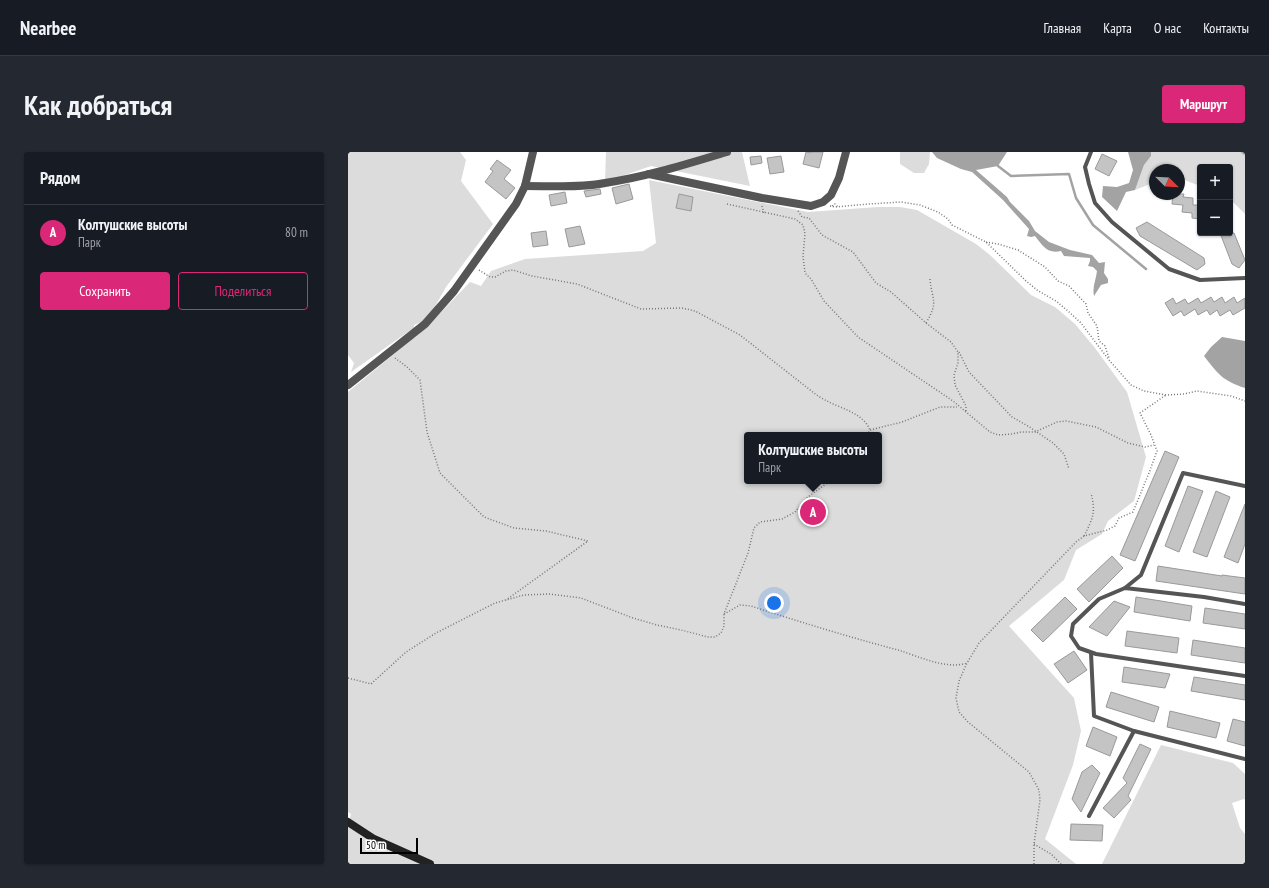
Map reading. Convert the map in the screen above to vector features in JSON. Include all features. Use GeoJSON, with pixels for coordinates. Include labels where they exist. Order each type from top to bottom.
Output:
{"type":"FeatureCollection","features":[{"type":"Feature","properties":{"kind":"main road"},"geometry":{"type":"LineString","coordinates":[[349,824],[374,839],[430,864]]}},
{"type":"Feature","properties":{"kind":"street"},"geometry":{"type":"LineString","coordinates":[[348,385],[425,324],[454,291],[516,204],[525,186],[533,152]]}},
{"type":"Feature","properties":{"kind":"street"},"geometry":{"type":"LineString","coordinates":[[525,186],[604,184],[649,174],[727,152]]}},
{"type":"Feature","properties":{"kind":"street"},"geometry":{"type":"LineString","coordinates":[[649,174],[762,198],[811,206],[823,202],[831,195],[839,178],[846,152]]}},
{"type":"Feature","properties":{"kind":"lane"},"geometry":{"type":"LineString","coordinates":[[1091,152],[1086,167],[1088,184],[1095,204],[1112,222],[1169,270],[1200,280],[1245,278]]}},
{"type":"Feature","properties":{"kind":"lane"},"geometry":{"type":"LineString","coordinates":[[1245,486],[1183,473],[1141,575],[1125,588],[1099,599],[1073,624],[1071,636],[1079,648],[1091,653],[1245,676]]}},
{"type":"Feature","properties":{"kind":"lane"},"geometry":{"type":"LineString","coordinates":[[1125,588],[1204,597],[1245,604]]}},
{"type":"Feature","properties":{"kind":"lane"},"geometry":{"type":"LineString","coordinates":[[1091,653],[1094,716],[1134,731],[1245,759]]}},
{"type":"Feature","properties":{"kind":"lane"},"geometry":{"type":"LineString","coordinates":[[1090,816],[1134,731]]}},
{"type":"Feature","properties":{"kind":"path"},"geometry":{"type":"LineString","coordinates":[[835,207],[901,202],[920,205],[938,212],[948,219],[952,225],[986,242],[1008,246],[1030,257],[1045,267],[1058,281],[1069,286],[1086,304],[1088,313],[1097,326],[1099,341],[1105,346],[1109,360]]}},
{"type":"Feature","properties":{"kind":"path"},"geometry":{"type":"LineString","coordinates":[[795,203],[802,217],[809,218],[822,235],[853,252],[876,283],[891,292],[926,323],[951,342],[969,372],[1012,417],[1053,443],[1064,454],[1069,469]]}},
{"type":"Feature","properties":{"kind":"path"},"geometry":{"type":"LineString","coordinates":[[727,204],[796,219],[803,225],[805,234],[803,256],[805,273],[811,279],[824,301],[858,337],[882,355],[926,382],[953,401],[958,407],[990,432],[998,435],[1035,432],[1057,422],[1066,421],[1096,427],[1128,443],[1145,447],[1154,445]]}},
{"type":"Feature","properties":{"kind":"path"},"geometry":{"type":"LineString","coordinates":[[831,206],[835,204],[838,207]]}},
{"type":"Feature","properties":{"kind":"path"},"geometry":{"type":"LineString","coordinates":[[986,242],[1025,280],[1068,311],[1080,323],[1109,360],[1132,384],[1144,391],[1166,395],[1184,394],[1197,391],[1231,396],[1245,401]]}},
{"type":"Feature","properties":{"kind":"path"},"geometry":{"type":"LineString","coordinates":[[473,265],[490,277],[495,277],[506,271],[513,270],[532,276],[577,284],[641,309],[682,308],[695,311],[740,335],[814,393],[826,401],[855,414],[867,423],[870,430],[902,422],[940,407],[958,407]]}},
{"type":"Feature","properties":{"kind":"path"},"geometry":{"type":"LineString","coordinates":[[926,323],[932,312],[934,303],[930,279]]}},
{"type":"Feature","properties":{"kind":"path"},"geometry":{"type":"LineString","coordinates":[[958,352],[958,363],[954,375],[955,385],[966,406],[966,413]]}},
{"type":"Feature","properties":{"kind":"path"},"geometry":{"type":"LineString","coordinates":[[392,357],[407,367],[420,380],[427,432],[440,473],[484,516],[514,528],[546,531],[588,541],[505,601]]}},
{"type":"Feature","properties":{"kind":"path"},"geometry":{"type":"LineString","coordinates":[[1034,864],[1034,844],[1040,800],[1039,790],[1029,772],[968,722],[959,712],[956,698],[959,681],[967,663],[980,643],[1076,542],[1084,536],[1108,530],[1115,526],[1119,518],[1133,512],[1157,451],[1140,413],[1166,395]]}},
{"type":"Feature","properties":{"kind":"path"},"geometry":{"type":"LineString","coordinates":[[348,678],[371,684],[406,652],[436,633],[495,603],[524,595],[550,594],[581,598],[633,618],[657,625],[708,637],[716,637],[721,633],[724,626],[724,614],[748,553],[754,528],[760,522],[782,519],[795,512],[808,498],[826,484]]}},
{"type":"Feature","properties":{"kind":"path"},"geometry":{"type":"LineString","coordinates":[[1084,536],[1092,521],[1094,507],[1091,493]]}},
{"type":"Feature","properties":{"kind":"path"},"geometry":{"type":"LineString","coordinates":[[724,614],[740,605],[751,606],[928,660],[942,663],[967,663]]}},
{"type":"Feature","properties":{"kind":"path"},"geometry":{"type":"LineString","coordinates":[[1034,844],[1051,854],[1061,864]]}},
{"type":"Feature","properties":{"kind":"shaded area"},"geometry":{"type":"Polygon","coordinates":[[[348,152],[460,152],[466,160],[461,181],[493,224],[446,287],[428,319],[414,325],[414,338],[426,328],[470,282],[481,286],[491,271],[525,259],[643,251],[656,243],[649,180],[808,212],[878,207],[900,207],[917,210],[976,244],[990,255],[1031,295],[1055,307],[1075,324],[1095,348],[1127,392],[1146,457],[1134,501],[1108,521],[1102,534],[1076,550],[1064,580],[1009,626],[1074,698],[1081,731],[1073,765],[1045,839],[1076,864],[348,864],[348,826],[351,814],[348,812],[348,392],[411,340],[412,329],[351,372],[354,363],[348,355],[348,152]]]}},
{"type":"Feature","properties":{"kind":"shaded area"},"geometry":{"type":"Polygon","coordinates":[[[606,152],[742,152],[750,186],[651,166],[605,182],[606,152]]]}},
{"type":"Feature","properties":{"kind":"shaded area"},"geometry":{"type":"Polygon","coordinates":[[[900,152],[930,152],[929,164],[924,173],[914,173],[900,164],[900,152]]]}},
{"type":"Feature","properties":{"kind":"shaded area"},"geometry":{"type":"Polygon","coordinates":[[[932,152],[1007,152],[998,166],[976,170],[1007,197],[1029,221],[1035,231],[1049,242],[1070,250],[1092,255],[1099,263],[1105,262],[1104,273],[1108,279],[1108,283],[1101,285],[1094,296],[1097,271],[1093,267],[1088,266],[1090,258],[1064,256],[1061,251],[1056,252],[1046,248],[1035,236],[1027,236],[1029,229],[1003,200],[972,172],[961,169],[937,158],[932,152]]]}},
{"type":"Feature","properties":{"kind":"shaded area"},"geometry":{"type":"Polygon","coordinates":[[[1128,152],[1151,152],[1151,156],[1144,165],[1135,190],[1126,192],[1117,211],[1102,197],[1103,186],[1117,187],[1129,183],[1133,170],[1128,152]]]}},
{"type":"Feature","properties":{"kind":"shaded area"},"geometry":{"type":"Polygon","coordinates":[[[1151,152],[1240,152],[1245,154],[1245,214],[1233,202],[1233,164],[1197,164],[1197,185],[1185,180],[1185,164],[1149,164],[1149,184],[1135,190],[1144,165],[1151,156],[1151,152]]]}},
{"type":"Feature","properties":{"kind":"shaded area"},"geometry":{"type":"Polygon","coordinates":[[[1222,337],[1245,341],[1245,388],[1226,380],[1213,368],[1204,356],[1222,337]]]}},
{"type":"Feature","properties":{"kind":"shaded area"},"geometry":{"type":"Polygon","coordinates":[[[1161,745],[1233,763],[1245,774],[1245,800],[1232,803],[1240,828],[1245,834],[1245,864],[1102,864],[1161,745]]]}},
{"type":"Feature","properties":{"kind":"building"},"geometry":{"type":"Polygon","coordinates":[[[806,152],[823,152],[819,168],[803,164],[806,152]]]}},
{"type":"Feature","properties":{"kind":"building"},"geometry":{"type":"Polygon","coordinates":[[[1102,154],[1117,161],[1109,176],[1095,169],[1102,154]]]}},
{"type":"Feature","properties":{"kind":"building"},"geometry":{"type":"Polygon","coordinates":[[[761,156],[762,163],[751,165],[750,157],[761,156]]]}},
{"type":"Feature","properties":{"kind":"building"},"geometry":{"type":"Polygon","coordinates":[[[781,156],[784,172],[770,174],[767,158],[781,156]]]}},
{"type":"Feature","properties":{"kind":"building"},"geometry":{"type":"Polygon","coordinates":[[[497,160],[511,170],[504,179],[515,188],[506,199],[485,182],[493,171],[490,169],[497,160]]]}},
{"type":"Feature","properties":{"kind":"building"},"geometry":{"type":"Polygon","coordinates":[[[629,184],[633,199],[616,204],[612,188],[629,184]]]}},
{"type":"Feature","properties":{"kind":"building"},"geometry":{"type":"Polygon","coordinates":[[[600,189],[601,194],[586,197],[584,191],[600,189]]]}},
{"type":"Feature","properties":{"kind":"building"},"geometry":{"type":"Polygon","coordinates":[[[565,192],[567,203],[551,206],[549,195],[565,192]]]}},
{"type":"Feature","properties":{"kind":"building"},"geometry":{"type":"Polygon","coordinates":[[[679,194],[693,197],[691,211],[676,208],[679,194]]]}},
{"type":"Feature","properties":{"kind":"building"},"geometry":{"type":"Polygon","coordinates":[[[1185,197],[1193,198],[1193,205],[1197,205],[1197,219],[1192,218],[1192,213],[1182,212],[1183,205],[1172,204],[1172,200],[1185,200],[1185,197]]]}},
{"type":"Feature","properties":{"kind":"building"},"geometry":{"type":"Polygon","coordinates":[[[1147,222],[1204,258],[1205,264],[1197,270],[1140,236],[1136,228],[1147,222]]]}},
{"type":"Feature","properties":{"kind":"building"},"geometry":{"type":"Polygon","coordinates":[[[580,226],[585,244],[569,247],[565,229],[580,226]]]}},
{"type":"Feature","properties":{"kind":"building"},"geometry":{"type":"Polygon","coordinates":[[[546,231],[548,245],[533,247],[531,233],[546,231]]]}},
{"type":"Feature","properties":{"kind":"building"},"geometry":{"type":"Polygon","coordinates":[[[1234,233],[1245,260],[1239,268],[1232,264],[1221,236],[1233,236],[1234,233]]]}},
{"type":"Feature","properties":{"kind":"building"},"geometry":{"type":"Polygon","coordinates":[[[1211,297],[1214,302],[1222,297],[1225,303],[1234,297],[1237,303],[1245,298],[1245,308],[1233,315],[1230,310],[1220,316],[1217,310],[1210,315],[1207,310],[1198,315],[1195,309],[1184,316],[1181,311],[1173,316],[1165,303],[1173,298],[1176,304],[1185,299],[1188,304],[1198,298],[1201,303],[1211,297]]]}},
{"type":"Feature","properties":{"kind":"building"},"geometry":{"type":"Polygon","coordinates":[[[1165,451],[1179,457],[1135,561],[1120,555],[1165,451]]]}},
{"type":"Feature","properties":{"kind":"building"},"geometry":{"type":"Polygon","coordinates":[[[1188,486],[1203,491],[1179,552],[1165,546],[1188,486]]]}},
{"type":"Feature","properties":{"kind":"building"},"geometry":{"type":"Polygon","coordinates":[[[1216,491],[1230,497],[1207,557],[1193,552],[1216,491]]]}},
{"type":"Feature","properties":{"kind":"building"},"geometry":{"type":"Polygon","coordinates":[[[1245,504],[1245,544],[1238,563],[1224,557],[1245,504]]]}},
{"type":"Feature","properties":{"kind":"building"},"geometry":{"type":"Polygon","coordinates":[[[1112,556],[1123,568],[1089,602],[1077,589],[1112,556]]]}},
{"type":"Feature","properties":{"kind":"building"},"geometry":{"type":"Polygon","coordinates":[[[1158,566],[1245,578],[1245,594],[1156,581],[1158,566]]]}},
{"type":"Feature","properties":{"kind":"building"},"geometry":{"type":"Polygon","coordinates":[[[1065,597],[1077,609],[1043,642],[1031,630],[1065,597]]]}},
{"type":"Feature","properties":{"kind":"building"},"geometry":{"type":"Polygon","coordinates":[[[1136,597],[1192,606],[1190,621],[1134,612],[1136,597]]]}},
{"type":"Feature","properties":{"kind":"building"},"geometry":{"type":"Polygon","coordinates":[[[1114,601],[1130,607],[1107,636],[1089,627],[1114,601]]]}},
{"type":"Feature","properties":{"kind":"building"},"geometry":{"type":"Polygon","coordinates":[[[1205,608],[1245,614],[1245,629],[1203,623],[1205,608]]]}},
{"type":"Feature","properties":{"kind":"building"},"geometry":{"type":"Polygon","coordinates":[[[1127,631],[1179,638],[1177,653],[1125,646],[1127,631]]]}},
{"type":"Feature","properties":{"kind":"building"},"geometry":{"type":"Polygon","coordinates":[[[1193,640],[1245,648],[1245,663],[1191,655],[1193,640]]]}},
{"type":"Feature","properties":{"kind":"building"},"geometry":{"type":"Polygon","coordinates":[[[1074,651],[1087,670],[1068,683],[1054,664],[1074,651]]]}},
{"type":"Feature","properties":{"kind":"building"},"geometry":{"type":"Polygon","coordinates":[[[1124,667],[1170,674],[1165,688],[1122,682],[1124,667]]]}},
{"type":"Feature","properties":{"kind":"building"},"geometry":{"type":"Polygon","coordinates":[[[1194,677],[1245,685],[1245,700],[1191,691],[1194,677]]]}},
{"type":"Feature","properties":{"kind":"building"},"geometry":{"type":"Polygon","coordinates":[[[1111,692],[1159,707],[1154,722],[1106,707],[1111,692]]]}},
{"type":"Feature","properties":{"kind":"building"},"geometry":{"type":"Polygon","coordinates":[[[1170,711],[1220,723],[1216,738],[1167,727],[1170,711]]]}},
{"type":"Feature","properties":{"kind":"building"},"geometry":{"type":"Polygon","coordinates":[[[1233,719],[1245,722],[1245,746],[1227,741],[1233,719]]]}},
{"type":"Feature","properties":{"kind":"building"},"geometry":{"type":"Polygon","coordinates":[[[1093,727],[1117,737],[1110,756],[1086,746],[1093,727]]]}},
{"type":"Feature","properties":{"kind":"building"},"geometry":{"type":"Polygon","coordinates":[[[1140,744],[1151,749],[1128,796],[1131,800],[1114,818],[1103,808],[1127,783],[1123,778],[1140,744]]]}},
{"type":"Feature","properties":{"kind":"building"},"geometry":{"type":"Polygon","coordinates":[[[1092,765],[1100,773],[1081,812],[1072,799],[1082,772],[1092,765]]]}},
{"type":"Feature","properties":{"kind":"building"},"geometry":{"type":"Polygon","coordinates":[[[1071,824],[1103,825],[1102,841],[1070,840],[1071,824]]]}},
{"type":"Feature","properties":{"kind":"waterway"},"geometry":{"type":"LineString","coordinates":[[998,166],[1011,176],[1069,174],[1076,198],[1093,225],[1146,269]]}},
{"type":"Feature","properties":{"kind":"place","name":"Колтушские высоты"},"geometry":{"type":"Point","coordinates":[813,512]}}]}
